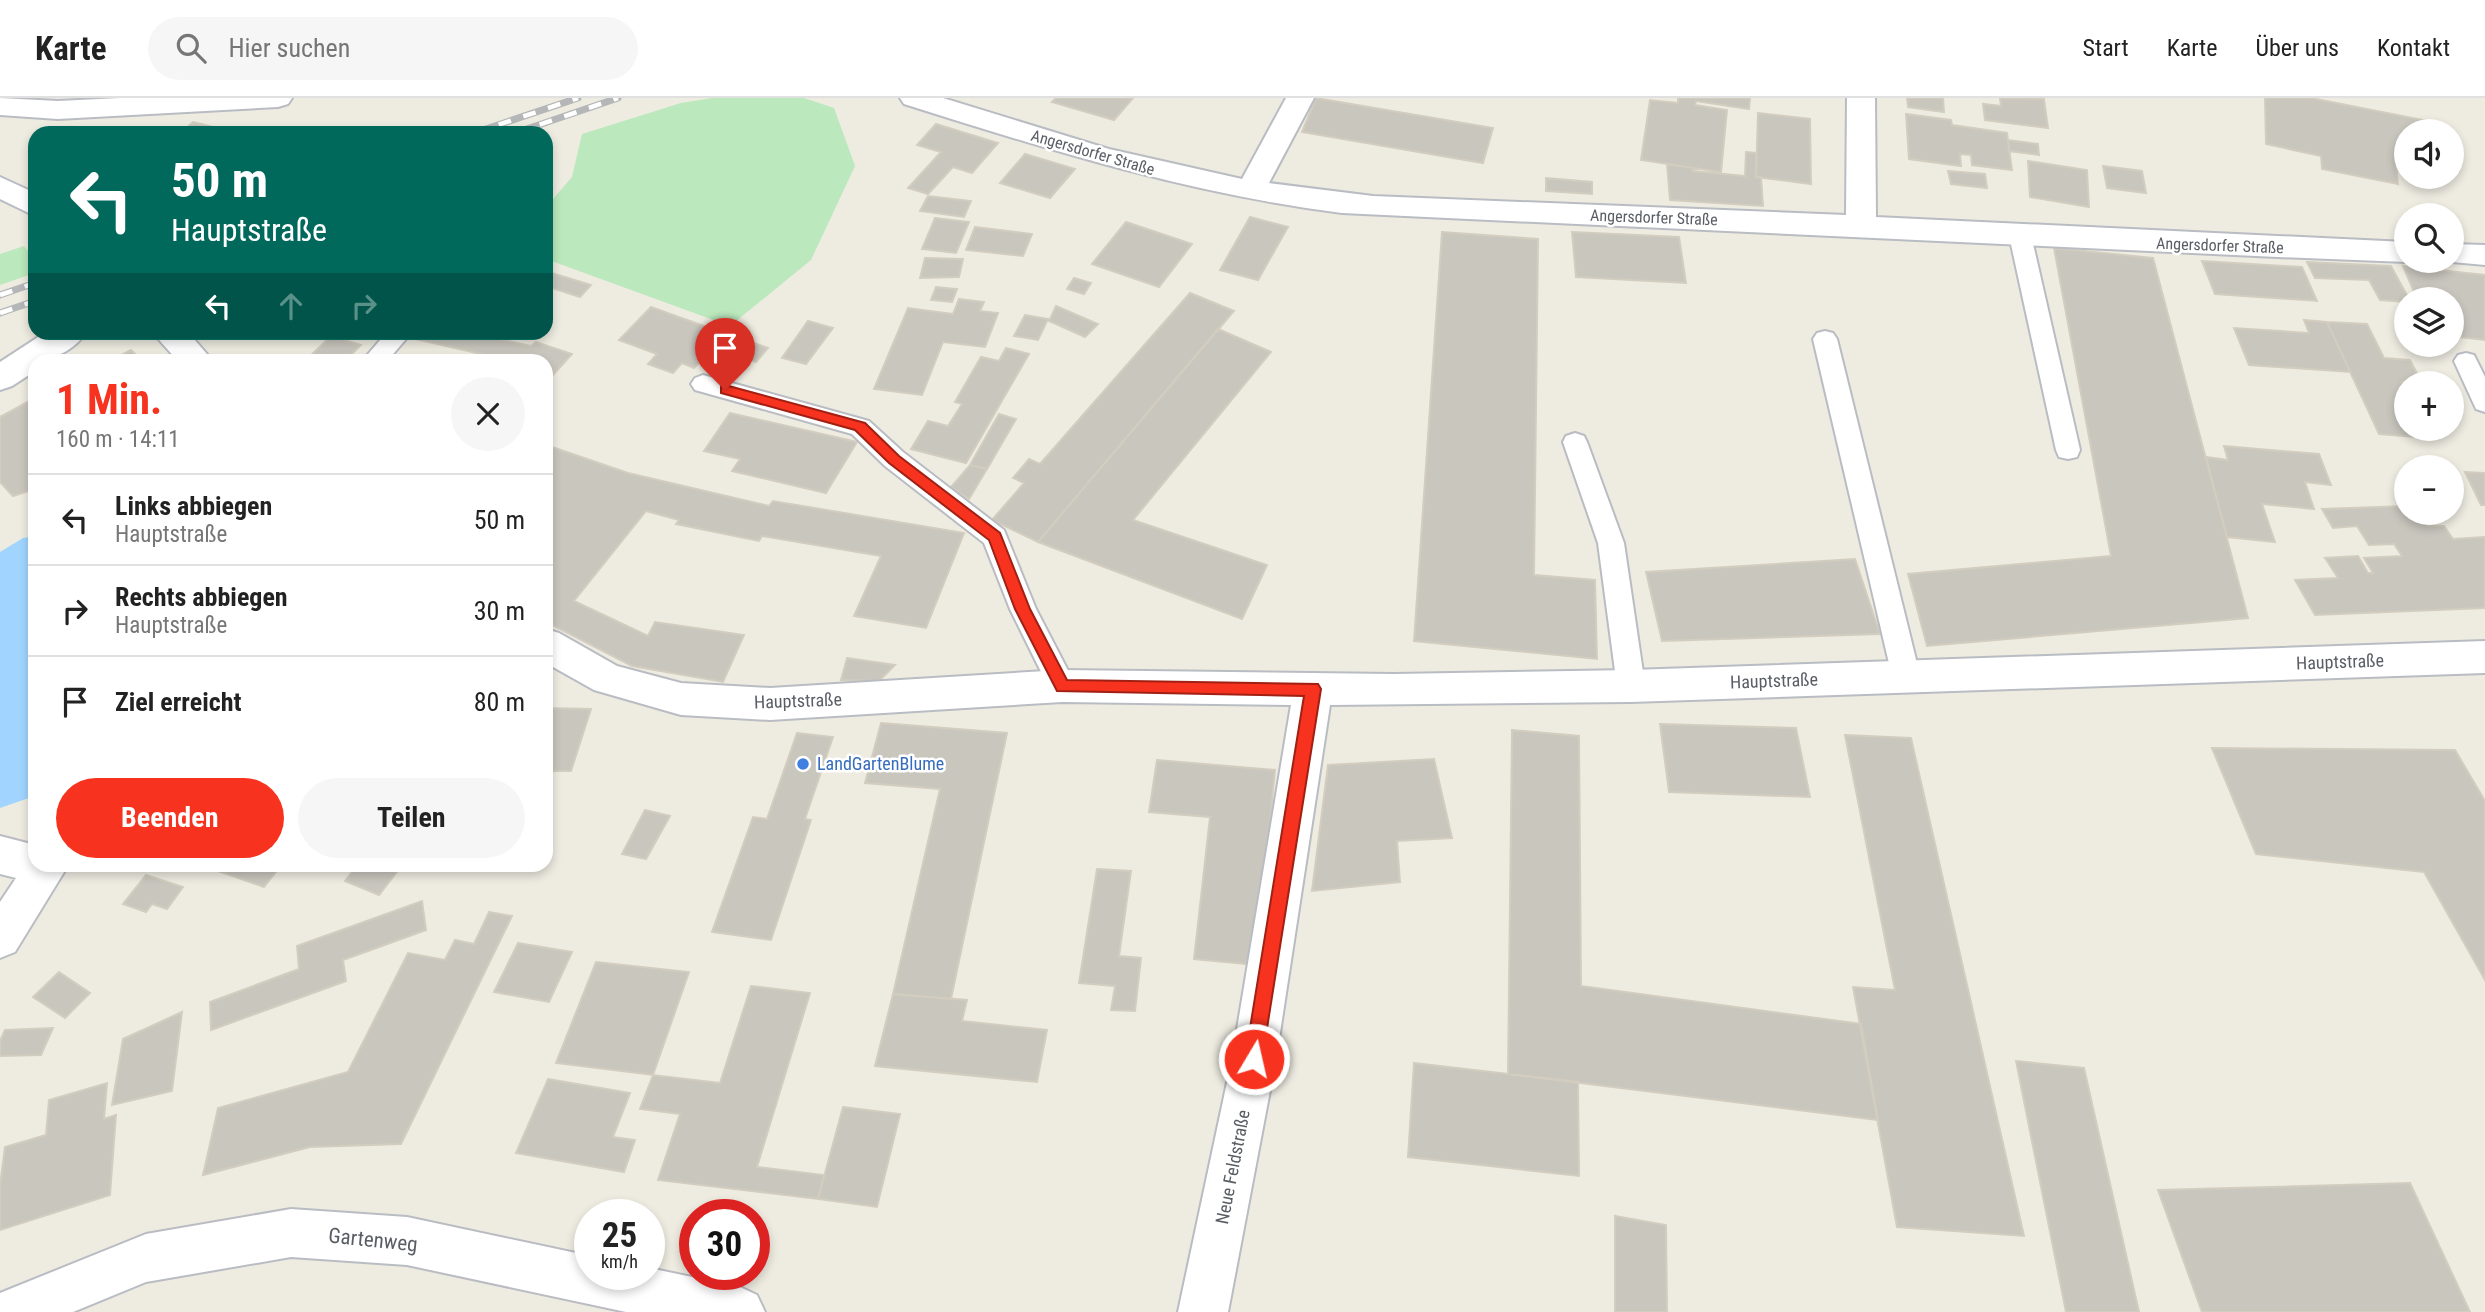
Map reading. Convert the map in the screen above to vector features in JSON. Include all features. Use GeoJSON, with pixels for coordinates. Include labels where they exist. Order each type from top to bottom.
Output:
{"type":"FeatureCollection","features":[{"type":"Feature","properties":{"kind":"street"},"geometry":{"type":"LineString","coordinates":[[0,106],[58,110],[278,98]]}},
{"type":"Feature","properties":{"kind":"street","name":"Angersdorfer Straße"},"geometry":{"type":"LineString","coordinates":[[914,98],[1125,163],[1316,201],[1373,206],[1861,225],[2394,251]]}},
{"type":"Feature","properties":{"kind":"street"},"geometry":{"type":"LineString","coordinates":[[1251,190],[1300,98]]}},
{"type":"Feature","properties":{"kind":"street"},"geometry":{"type":"LineString","coordinates":[[1861,98],[1861,225]]}},
{"type":"Feature","properties":{"kind":"street"},"geometry":{"type":"LineString","coordinates":[[0,187],[28,202]]}},
{"type":"Feature","properties":{"kind":"street"},"geometry":{"type":"LineString","coordinates":[[2464,254],[2485,255]]}},
{"type":"Feature","properties":{"kind":"street"},"geometry":{"type":"LineString","coordinates":[[36,354],[57,340]]}},
{"type":"Feature","properties":{"kind":"street"},"geometry":{"type":"LineString","coordinates":[[176,340],[190,354]]}},
{"type":"Feature","properties":{"kind":"street"},"geometry":{"type":"LineString","coordinates":[[0,378],[28,359]]}},
{"type":"Feature","properties":{"kind":"street","name":"Hauptstraße"},"geometry":{"type":"LineString","coordinates":[[553,648],[607,679],[681,699],[771,704],[1062,686],[1313,689],[1631,686],[1906,676],[2482,662]]}},
{"type":"Feature","properties":{"kind":"street","name":"Neue Feldstraße"},"geometry":{"type":"LineString","coordinates":[[1203,1312],[1254,1059],[1313,689]]}},
{"type":"Feature","properties":{"kind":"street"},"geometry":{"type":"LineString","coordinates":[[0,855],[28,862]]}},
{"type":"Feature","properties":{"kind":"street"},"geometry":{"type":"LineString","coordinates":[[0,938],[38,872]]}},
{"type":"Feature","properties":{"kind":"street","name":"Gartenweg"},"geometry":{"type":"LineString","coordinates":[[13,1312],[146,1258],[291,1233],[407,1241],[724,1310]]}},
{"type":"Feature","properties":{"kind":"lane"},"geometry":{"type":"LineString","coordinates":[[2020,234],[2068,450]]}},
{"type":"Feature","properties":{"kind":"lane"},"geometry":{"type":"LineString","coordinates":[[1825,339],[1906,676]]}},
{"type":"Feature","properties":{"kind":"lane"},"geometry":{"type":"LineString","coordinates":[[381,354],[394,340]]}},
{"type":"Feature","properties":{"kind":"lane"},"geometry":{"type":"LineString","coordinates":[[2466,361],[2485,403]]}},
{"type":"Feature","properties":{"kind":"lane"},"geometry":{"type":"LineString","coordinates":[[703,384],[860,426],[894,459],[995,537],[1023,609],[1062,686]]}},
{"type":"Feature","properties":{"kind":"lane"},"geometry":{"type":"LineString","coordinates":[[1575,442],[1611,543],[1631,686]]}},
{"type":"Feature","properties":{"kind":"green space"},"geometry":{"type":"Polygon","coordinates":[[[712,98],[804,98],[834,108],[855,166],[811,260],[730,326],[553,262],[553,199],[572,177],[582,134],[681,103],[712,98]]]}},
{"type":"Feature","properties":{"kind":"green space"},"geometry":{"type":"Polygon","coordinates":[[[24,246],[28,251],[28,275],[0,285],[0,254],[24,246]]]}},
{"type":"Feature","properties":{"kind":"water"},"geometry":{"type":"Polygon","coordinates":[[[28,537],[28,798],[0,808],[0,552],[28,537]]]}},
{"type":"Feature","properties":{"kind":"building"},"geometry":{"type":"Polygon","coordinates":[[[1056,98],[1133,98],[1114,120],[1052,102],[1056,98]]]}},
{"type":"Feature","properties":{"kind":"building"},"geometry":{"type":"Polygon","coordinates":[[[1316,98],[1493,128],[1483,163],[1302,132],[1316,98]]]}},
{"type":"Feature","properties":{"kind":"building"},"geometry":{"type":"Polygon","coordinates":[[[1678,98],[1750,98],[1749,109],[1696,101],[1695,105],[1727,110],[1721,172],[1641,160],[1650,100],[1678,103],[1678,98]]]}},
{"type":"Feature","properties":{"kind":"building"},"geometry":{"type":"Polygon","coordinates":[[[1907,98],[1943,98],[1944,112],[1908,107],[1907,98]]]}},
{"type":"Feature","properties":{"kind":"building"},"geometry":{"type":"Polygon","coordinates":[[[2000,98],[2044,99],[2048,128],[1985,120],[1983,104],[2001,106],[2000,98]]]}},
{"type":"Feature","properties":{"kind":"building"},"geometry":{"type":"Polygon","coordinates":[[[2265,98],[2311,98],[2418,119],[2394,119],[2394,183],[2322,169],[2321,156],[2266,144],[2265,98]]]}},
{"type":"Feature","properties":{"kind":"building"},"geometry":{"type":"Polygon","coordinates":[[[1758,113],[1810,119],[1811,184],[1756,177],[1758,113]]]}},
{"type":"Feature","properties":{"kind":"building"},"geometry":{"type":"Polygon","coordinates":[[[1906,114],[1951,120],[1952,125],[2007,133],[2012,170],[1972,165],[1971,155],[1960,154],[1961,166],[1909,159],[1906,114]]]}},
{"type":"Feature","properties":{"kind":"building"},"geometry":{"type":"Polygon","coordinates":[[[193,122],[209,126],[189,126],[193,122]]]}},
{"type":"Feature","properties":{"kind":"building"},"geometry":{"type":"Polygon","coordinates":[[[936,124],[998,143],[972,173],[953,167],[928,194],[908,188],[941,152],[917,145],[936,124]]]}},
{"type":"Feature","properties":{"kind":"building"},"geometry":{"type":"Polygon","coordinates":[[[2008,140],[2038,144],[2039,155],[2009,151],[2008,140]]]}},
{"type":"Feature","properties":{"kind":"building"},"geometry":{"type":"Polygon","coordinates":[[[1746,152],[1756,153],[1756,177],[1761,177],[1763,206],[1670,200],[1667,164],[1693,168],[1693,171],[1745,176],[1746,152]]]}},
{"type":"Feature","properties":{"kind":"building"},"geometry":{"type":"Polygon","coordinates":[[[1025,154],[1075,169],[1050,198],[1000,183],[1025,154]]]}},
{"type":"Feature","properties":{"kind":"building"},"geometry":{"type":"Polygon","coordinates":[[[2028,161],[2087,170],[2089,207],[2030,197],[2028,161]]]}},
{"type":"Feature","properties":{"kind":"building"},"geometry":{"type":"Polygon","coordinates":[[[2103,166],[2142,171],[2146,193],[2107,188],[2103,166]]]}},
{"type":"Feature","properties":{"kind":"building"},"geometry":{"type":"Polygon","coordinates":[[[1948,171],[1985,174],[1987,188],[1951,184],[1948,171]]]}},
{"type":"Feature","properties":{"kind":"building"},"geometry":{"type":"Polygon","coordinates":[[[1546,178],[1592,182],[1592,194],[1546,191],[1546,178]]]}},
{"type":"Feature","properties":{"kind":"building"},"geometry":{"type":"Polygon","coordinates":[[[928,196],[971,201],[964,217],[920,211],[928,196]]]}},
{"type":"Feature","properties":{"kind":"building"},"geometry":{"type":"Polygon","coordinates":[[[1250,217],[1288,227],[1258,280],[1220,270],[1250,217]]]}},
{"type":"Feature","properties":{"kind":"building"},"geometry":{"type":"Polygon","coordinates":[[[935,218],[969,222],[956,253],[922,249],[935,218]]]}},
{"type":"Feature","properties":{"kind":"building"},"geometry":{"type":"Polygon","coordinates":[[[1126,222],[1192,244],[1159,287],[1092,264],[1126,222]]]}},
{"type":"Feature","properties":{"kind":"building"},"geometry":{"type":"Polygon","coordinates":[[[975,227],[1032,234],[1023,256],[966,250],[975,227]]]}},
{"type":"Feature","properties":{"kind":"building"},"geometry":{"type":"Polygon","coordinates":[[[1442,232],[1538,239],[1534,575],[1595,580],[1597,659],[1414,641],[1442,232]]]}},
{"type":"Feature","properties":{"kind":"building"},"geometry":{"type":"Polygon","coordinates":[[[1572,232],[1679,237],[1686,283],[1576,277],[1572,232]]]}},
{"type":"Feature","properties":{"kind":"building"},"geometry":{"type":"Polygon","coordinates":[[[2054,248],[2153,258],[2248,618],[1927,646],[1908,574],[2111,556],[2054,248]]]}},
{"type":"Feature","properties":{"kind":"building"},"geometry":{"type":"Polygon","coordinates":[[[925,258],[963,259],[959,277],[920,278],[925,258]]]}},
{"type":"Feature","properties":{"kind":"building"},"geometry":{"type":"Polygon","coordinates":[[[2202,261],[2302,267],[2317,301],[2215,294],[2202,261]]]}},
{"type":"Feature","properties":{"kind":"building"},"geometry":{"type":"Polygon","coordinates":[[[2307,262],[2391,266],[2402,287],[2394,287],[2394,301],[2380,300],[2369,280],[2315,278],[2307,262]]]}},
{"type":"Feature","properties":{"kind":"building"},"geometry":{"type":"Polygon","coordinates":[[[553,273],[591,285],[580,297],[553,288],[553,273]]]}},
{"type":"Feature","properties":{"kind":"building"},"geometry":{"type":"Polygon","coordinates":[[[2406,273],[2485,275],[2485,340],[2464,337],[2464,287],[2412,287],[2406,273]]]}},
{"type":"Feature","properties":{"kind":"building"},"geometry":{"type":"Polygon","coordinates":[[[1074,278],[1091,283],[1084,294],[1067,289],[1074,278]]]}},
{"type":"Feature","properties":{"kind":"building"},"geometry":{"type":"Polygon","coordinates":[[[936,287],[957,289],[952,302],[931,300],[936,287]]]}},
{"type":"Feature","properties":{"kind":"building"},"geometry":{"type":"Polygon","coordinates":[[[1190,293],[1234,311],[1038,542],[992,520],[1024,483],[1013,478],[1029,459],[1040,464],[1190,293]]]}},
{"type":"Feature","properties":{"kind":"building"},"geometry":{"type":"Polygon","coordinates":[[[959,299],[984,302],[980,311],[998,313],[985,347],[943,342],[922,395],[874,389],[908,308],[953,314],[959,299]]]}},
{"type":"Feature","properties":{"kind":"building"},"geometry":{"type":"Polygon","coordinates":[[[1056,306],[1098,324],[1085,337],[1049,321],[1056,306]]]}},
{"type":"Feature","properties":{"kind":"building"},"geometry":{"type":"Polygon","coordinates":[[[651,307],[726,334],[694,368],[682,363],[673,373],[648,364],[657,354],[619,340],[651,307]]]}},
{"type":"Feature","properties":{"kind":"building"},"geometry":{"type":"Polygon","coordinates":[[[1025,315],[1048,319],[1038,340],[1014,336],[1025,315]]]}},
{"type":"Feature","properties":{"kind":"building"},"geometry":{"type":"Polygon","coordinates":[[[2304,320],[2327,322],[2350,372],[2249,365],[2234,328],[2309,333],[2304,320]]]}},
{"type":"Feature","properties":{"kind":"building"},"geometry":{"type":"Polygon","coordinates":[[[808,321],[833,328],[806,364],[782,358],[808,321]]]}},
{"type":"Feature","properties":{"kind":"building"},"geometry":{"type":"Polygon","coordinates":[[[2327,322],[2367,324],[2384,358],[2410,360],[2416,371],[2394,371],[2394,435],[2379,434],[2327,322]]]}},
{"type":"Feature","properties":{"kind":"building"},"geometry":{"type":"Polygon","coordinates":[[[1218,329],[1271,352],[1133,520],[1267,565],[1242,619],[1038,542],[1218,329]]]}},
{"type":"Feature","properties":{"kind":"building"},"geometry":{"type":"Polygon","coordinates":[[[739,338],[768,348],[756,362],[728,352],[739,338]]]}},
{"type":"Feature","properties":{"kind":"building"},"geometry":{"type":"Polygon","coordinates":[[[327,340],[344,340],[361,345],[352,354],[312,354],[327,340]]]}},
{"type":"Feature","properties":{"kind":"building"},"geometry":{"type":"Polygon","coordinates":[[[419,340],[503,340],[531,346],[536,342],[572,354],[553,375],[553,354],[481,354],[419,340]]]}},
{"type":"Feature","properties":{"kind":"building"},"geometry":{"type":"Polygon","coordinates":[[[1006,348],[1029,354],[966,463],[911,449],[928,421],[948,426],[962,404],[955,402],[981,357],[999,361],[1006,348]]]}},
{"type":"Feature","properties":{"kind":"building"},"geometry":{"type":"Polygon","coordinates":[[[28,402],[28,491],[13,496],[0,482],[0,417],[28,402]]]}},
{"type":"Feature","properties":{"kind":"building"},"geometry":{"type":"Polygon","coordinates":[[[730,413],[857,442],[826,493],[732,471],[740,459],[704,451],[730,413]]]}},
{"type":"Feature","properties":{"kind":"building"},"geometry":{"type":"Polygon","coordinates":[[[999,414],[1016,419],[987,469],[970,465],[999,414]]]}},
{"type":"Feature","properties":{"kind":"building"},"geometry":{"type":"Polygon","coordinates":[[[2224,446],[2319,454],[2331,485],[2305,482],[2314,509],[2262,504],[2275,542],[2227,537],[2206,457],[2228,460],[2224,446]]]}},
{"type":"Feature","properties":{"kind":"building"},"geometry":{"type":"Polygon","coordinates":[[[553,447],[628,473],[769,506],[773,501],[964,533],[926,628],[854,616],[881,556],[762,536],[759,541],[676,524],[679,520],[646,511],[574,601],[648,636],[655,622],[744,635],[723,682],[632,666],[553,626],[553,447]]]}},
{"type":"Feature","properties":{"kind":"building"},"geometry":{"type":"Polygon","coordinates":[[[970,465],[987,469],[969,499],[951,487],[970,465]]]}},
{"type":"Feature","properties":{"kind":"building"},"geometry":{"type":"Polygon","coordinates":[[[2465,472],[2485,473],[2485,505],[2481,505],[2465,472]]]}},
{"type":"Feature","properties":{"kind":"building"},"geometry":{"type":"Polygon","coordinates":[[[2394,506],[2394,525],[2444,526],[2453,539],[2485,537],[2485,608],[2315,615],[2295,580],[2338,578],[2325,558],[2358,556],[2368,573],[2373,573],[2364,558],[2402,556],[2394,544],[2369,545],[2357,526],[2333,528],[2322,509],[2394,506]]]}},
{"type":"Feature","properties":{"kind":"building"},"geometry":{"type":"Polygon","coordinates":[[[1855,559],[1880,634],[1662,641],[1646,572],[1855,559]]]}},
{"type":"Feature","properties":{"kind":"building"},"geometry":{"type":"Polygon","coordinates":[[[847,658],[895,665],[879,681],[841,680],[847,658]]]}},
{"type":"Feature","properties":{"kind":"building"},"geometry":{"type":"Polygon","coordinates":[[[553,708],[591,709],[571,771],[553,771],[553,708]]]}},
{"type":"Feature","properties":{"kind":"building"},"geometry":{"type":"Polygon","coordinates":[[[881,723],[1007,733],[951,999],[893,994],[940,789],[865,783],[881,723]]]}},
{"type":"Feature","properties":{"kind":"building"},"geometry":{"type":"Polygon","coordinates":[[[1660,724],[1796,728],[1810,797],[1669,792],[1660,724]]]}},
{"type":"Feature","properties":{"kind":"building"},"geometry":{"type":"Polygon","coordinates":[[[1512,730],[1579,736],[1581,986],[1861,1024],[1878,1120],[1508,1074],[1512,730]]]}},
{"type":"Feature","properties":{"kind":"building"},"geometry":{"type":"Polygon","coordinates":[[[797,733],[833,737],[805,819],[811,820],[771,940],[712,932],[753,817],[767,819],[797,733]]]}},
{"type":"Feature","properties":{"kind":"building"},"geometry":{"type":"Polygon","coordinates":[[[1845,735],[1911,738],[2024,1236],[1897,1227],[1853,987],[1895,990],[1845,735]]]}},
{"type":"Feature","properties":{"kind":"building"},"geometry":{"type":"Polygon","coordinates":[[[2212,748],[2455,750],[2485,801],[2485,980],[2424,872],[2256,854],[2212,748]]]}},
{"type":"Feature","properties":{"kind":"building"},"geometry":{"type":"Polygon","coordinates":[[[1434,759],[1452,838],[1397,841],[1400,882],[1312,891],[1328,765],[1434,759]]]}},
{"type":"Feature","properties":{"kind":"building"},"geometry":{"type":"Polygon","coordinates":[[[1157,760],[1275,770],[1256,965],[1194,959],[1210,817],[1149,812],[1157,760]]]}},
{"type":"Feature","properties":{"kind":"building"},"geometry":{"type":"Polygon","coordinates":[[[645,810],[670,816],[646,859],[622,854],[645,810]]]}},
{"type":"Feature","properties":{"kind":"building"},"geometry":{"type":"Polygon","coordinates":[[[1097,869],[1131,871],[1119,956],[1141,958],[1135,1011],[1111,1010],[1115,986],[1079,983],[1097,869]]]}},
{"type":"Feature","properties":{"kind":"building"},"geometry":{"type":"Polygon","coordinates":[[[221,872],[276,872],[264,887],[221,872]]]}},
{"type":"Feature","properties":{"kind":"building"},"geometry":{"type":"Polygon","coordinates":[[[352,872],[397,872],[379,895],[345,881],[352,872]]]}},
{"type":"Feature","properties":{"kind":"building"},"geometry":{"type":"Polygon","coordinates":[[[146,875],[183,887],[167,909],[152,904],[146,912],[123,904],[146,875]]]}},
{"type":"Feature","properties":{"kind":"building"},"geometry":{"type":"Polygon","coordinates":[[[422,901],[426,930],[343,960],[346,981],[211,1030],[210,1002],[299,969],[297,946],[422,901]]]}},
{"type":"Feature","properties":{"kind":"building"},"geometry":{"type":"Polygon","coordinates":[[[489,912],[512,916],[401,1144],[310,1147],[203,1175],[218,1108],[348,1072],[408,953],[445,960],[455,940],[474,944],[489,912]]]}},
{"type":"Feature","properties":{"kind":"building"},"geometry":{"type":"Polygon","coordinates":[[[518,943],[572,952],[549,1002],[494,992],[518,943]]]}},
{"type":"Feature","properties":{"kind":"building"},"geometry":{"type":"Polygon","coordinates":[[[596,962],[689,972],[653,1075],[556,1063],[596,962]]]}},
{"type":"Feature","properties":{"kind":"building"},"geometry":{"type":"Polygon","coordinates":[[[59,972],[90,993],[65,1018],[33,997],[59,972]]]}},
{"type":"Feature","properties":{"kind":"building"},"geometry":{"type":"Polygon","coordinates":[[[751,986],[810,993],[757,1167],[824,1175],[818,1199],[658,1180],[680,1114],[640,1109],[653,1075],[720,1083],[751,986]]]}},
{"type":"Feature","properties":{"kind":"building"},"geometry":{"type":"Polygon","coordinates":[[[893,994],[967,1000],[962,1021],[1047,1030],[1037,1082],[875,1066],[893,994]]]}},
{"type":"Feature","properties":{"kind":"building"},"geometry":{"type":"Polygon","coordinates":[[[182,1012],[172,1091],[112,1105],[123,1039],[182,1012]]]}},
{"type":"Feature","properties":{"kind":"building"},"geometry":{"type":"Polygon","coordinates":[[[53,1028],[41,1055],[0,1056],[0,1041],[5,1030],[53,1028]]]}},
{"type":"Feature","properties":{"kind":"building"},"geometry":{"type":"Polygon","coordinates":[[[2016,1061],[2084,1068],[2139,1312],[2066,1312],[2016,1061]]]}},
{"type":"Feature","properties":{"kind":"building"},"geometry":{"type":"Polygon","coordinates":[[[1414,1063],[1578,1082],[1579,1176],[1408,1157],[1414,1063]]]}},
{"type":"Feature","properties":{"kind":"building"},"geometry":{"type":"Polygon","coordinates":[[[548,1079],[630,1093],[613,1137],[635,1140],[624,1172],[516,1153],[548,1079]]]}},
{"type":"Feature","properties":{"kind":"building"},"geometry":{"type":"Polygon","coordinates":[[[107,1083],[104,1119],[116,1115],[110,1195],[0,1230],[0,1185],[5,1147],[46,1135],[49,1100],[107,1083]]]}},
{"type":"Feature","properties":{"kind":"building"},"geometry":{"type":"Polygon","coordinates":[[[843,1107],[900,1114],[877,1207],[818,1199],[843,1107]]]}},
{"type":"Feature","properties":{"kind":"building"},"geometry":{"type":"Polygon","coordinates":[[[2410,1183],[2470,1312],[2202,1312],[2158,1190],[2410,1183]]]}},
{"type":"Feature","properties":{"kind":"building"},"geometry":{"type":"Polygon","coordinates":[[[1615,1216],[1666,1225],[1667,1312],[1615,1312],[1615,1216]]]}},
{"type":"Feature","properties":{"kind":"railway"},"geometry":{"type":"LineString","coordinates":[[495,126],[578,98]]}},
{"type":"Feature","properties":{"kind":"railway"},"geometry":{"type":"LineString","coordinates":[[536,126],[618,98]]}},
{"type":"Feature","properties":{"kind":"railway"},"geometry":{"type":"LineString","coordinates":[[0,295],[28,285]]}},
{"type":"Feature","properties":{"kind":"railway"},"geometry":{"type":"LineString","coordinates":[[0,313],[28,303]]}},
{"type":"Feature","properties":{"kind":"place","name":"LandGartenBlume"},"geometry":{"type":"Point","coordinates":[803,764]}},
{"type":"Feature","properties":{"kind":"route"},"geometry":{"type":"LineString","coordinates":[[725,390],[860,426],[894,459],[995,537],[1023,609],[1062,686],[1313,689],[1254,1059]]}}]}
